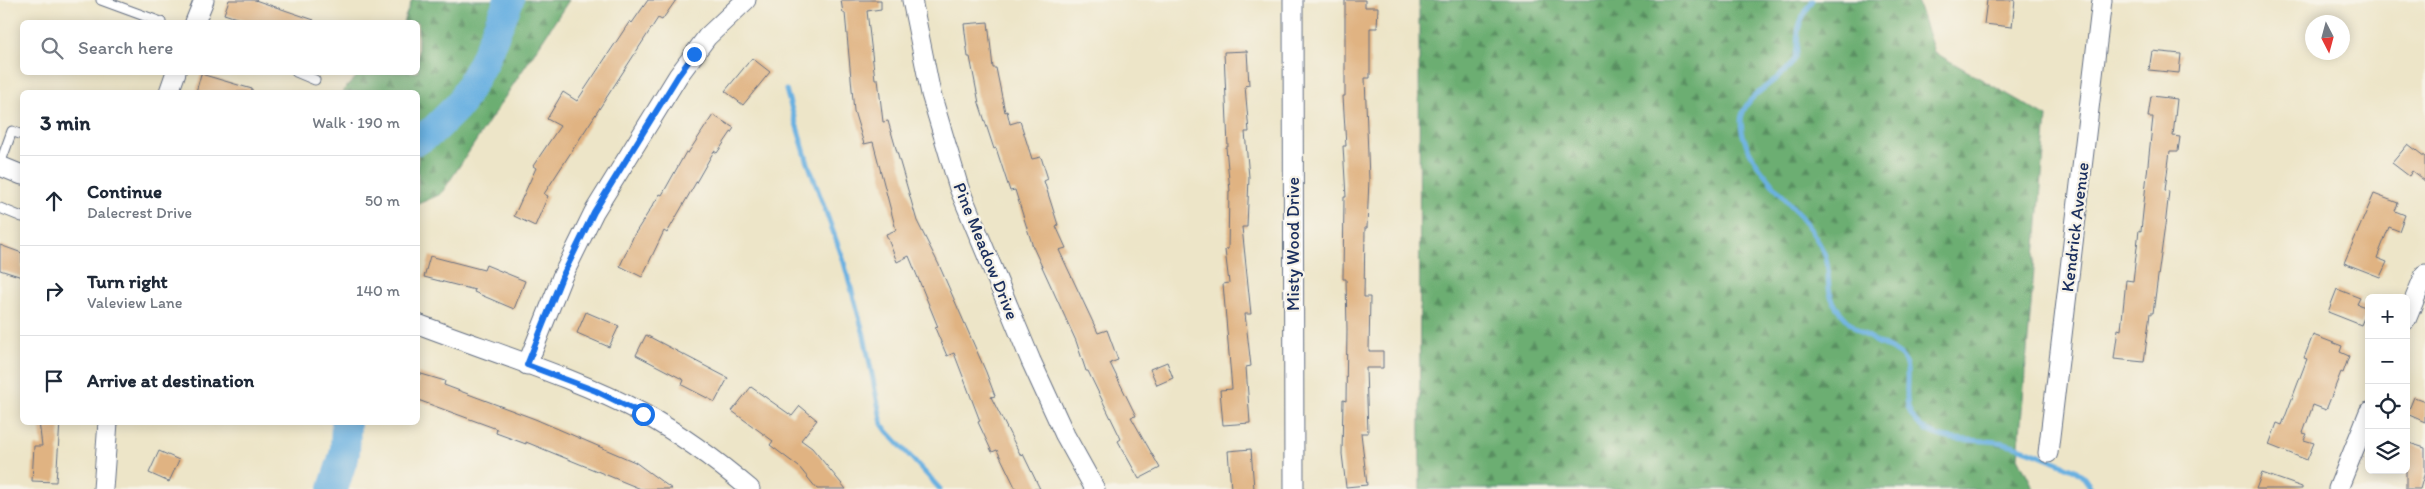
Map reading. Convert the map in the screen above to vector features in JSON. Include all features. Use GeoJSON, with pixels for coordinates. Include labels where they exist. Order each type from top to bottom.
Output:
{"type":"FeatureCollection","features":[{"type":"Feature","properties":{"kind":"street"},"geometry":{"type":"LineString","coordinates":[[196,20],[204,0]]}},
{"type":"Feature","properties":{"kind":"street"},"geometry":{"type":"LineString","coordinates":[[527,365],[562,277],[594,212],[683,68],[707,37],[746,0]]}},
{"type":"Feature","properties":{"kind":"street","name":"Pine Meadow Drive"},"geometry":{"type":"LineString","coordinates":[[912,0],[931,94],[959,188],[1030,361],[1094,489]]}},
{"type":"Feature","properties":{"kind":"street","name":"Misty Wood Drive"},"geometry":{"type":"LineString","coordinates":[[1293,0],[1294,489]]}},
{"type":"Feature","properties":{"kind":"street","name":"Kendrick Avenue"},"geometry":{"type":"LineString","coordinates":[[2048,453],[2102,0]]}},
{"type":"Feature","properties":{"kind":"street"},"geometry":{"type":"LineString","coordinates":[[169,90],[175,75]]}},
{"type":"Feature","properties":{"kind":"street"},"geometry":{"type":"LineString","coordinates":[[0,165],[20,174]]}},
{"type":"Feature","properties":{"kind":"street"},"geometry":{"type":"LineString","coordinates":[[2410,310],[2425,274]]}},
{"type":"Feature","properties":{"kind":"street"},"geometry":{"type":"LineString","coordinates":[[420,325],[596,391],[643,414],[686,439],[750,489]]}},
{"type":"Feature","properties":{"kind":"street"},"geometry":{"type":"LineString","coordinates":[[2338,489],[2365,422]]}},
{"type":"Feature","properties":{"kind":"street"},"geometry":{"type":"LineString","coordinates":[[103,489],[108,425]]}},
{"type":"Feature","properties":{"kind":"lane"},"geometry":{"type":"LineString","coordinates":[[101,0],[156,20]]}},
{"type":"Feature","properties":{"kind":"lane"},"geometry":{"type":"LineString","coordinates":[[303,75],[315,80]]}},
{"type":"Feature","properties":{"kind":"lane"},"geometry":{"type":"LineString","coordinates":[[0,165],[12,132],[20,134]]}},
{"type":"Feature","properties":{"kind":"lane"},"geometry":{"type":"LineString","coordinates":[[0,208],[20,216]]}},
{"type":"Feature","properties":{"kind":"green space"},"geometry":{"type":"Polygon","coordinates":[[[412,0],[569,0],[441,194],[420,203],[420,90],[344,90],[358,75],[420,75],[420,20],[404,20],[412,0]]]}},
{"type":"Feature","properties":{"kind":"green space"},"geometry":{"type":"Polygon","coordinates":[[[1419,0],[1917,0],[1934,52],[2047,117],[2018,457],[2034,489],[1420,489],[1419,0]]]}},
{"type":"Feature","properties":{"kind":"building"},"geometry":{"type":"Polygon","coordinates":[[[229,0],[255,0],[314,20],[243,20],[224,14],[229,0]]]}},
{"type":"Feature","properties":{"kind":"building"},"geometry":{"type":"Polygon","coordinates":[[[648,0],[676,0],[662,20],[658,18],[544,194],[548,196],[535,226],[514,216],[536,168],[533,166],[560,126],[547,119],[563,92],[577,101],[630,21],[632,23],[648,0]]]}},
{"type":"Feature","properties":{"kind":"building"},"geometry":{"type":"Polygon","coordinates":[[[841,0],[881,0],[881,9],[867,11],[875,79],[878,79],[883,122],[888,121],[917,221],[939,265],[986,372],[995,396],[991,397],[1040,489],[1016,489],[997,450],[992,452],[978,422],[980,421],[954,353],[947,356],[935,328],[938,327],[909,256],[897,262],[886,234],[896,230],[873,142],[864,144],[854,111],[845,13],[843,13],[841,0]]]}},
{"type":"Feature","properties":{"kind":"building"},"geometry":{"type":"Polygon","coordinates":[[[1345,0],[1365,0],[1365,7],[1378,7],[1377,28],[1370,28],[1370,78],[1365,78],[1369,179],[1367,228],[1365,228],[1364,297],[1370,297],[1369,351],[1383,351],[1383,368],[1366,368],[1368,433],[1361,433],[1367,485],[1346,487],[1342,454],[1343,400],[1346,401],[1347,330],[1346,279],[1343,279],[1344,197],[1346,197],[1343,146],[1346,146],[1343,96],[1345,96],[1345,0]]]}},
{"type":"Feature","properties":{"kind":"building"},"geometry":{"type":"Polygon","coordinates":[[[1987,0],[2015,0],[2012,27],[1984,24],[1987,0]]]}},
{"type":"Feature","properties":{"kind":"building"},"geometry":{"type":"Polygon","coordinates":[[[988,22],[993,68],[996,68],[1005,112],[1007,111],[1010,124],[1020,121],[1032,159],[1041,157],[1048,179],[1044,181],[1058,225],[1056,226],[1066,248],[1059,250],[1098,333],[1107,330],[1118,360],[1110,363],[1136,416],[1131,417],[1160,468],[1139,479],[1118,441],[1121,439],[1088,371],[1086,371],[1076,341],[1033,247],[1015,190],[1010,191],[996,148],[994,149],[979,103],[970,57],[968,57],[964,24],[988,22]]]}},
{"type":"Feature","properties":{"kind":"building"},"geometry":{"type":"Polygon","coordinates":[[[1247,51],[1249,85],[1245,86],[1249,132],[1245,132],[1249,177],[1247,227],[1242,227],[1251,314],[1245,314],[1251,366],[1246,367],[1250,423],[1223,425],[1220,390],[1232,389],[1223,284],[1229,283],[1225,250],[1228,249],[1230,191],[1226,147],[1228,147],[1224,52],[1247,51]]]}},
{"type":"Feature","properties":{"kind":"building"},"geometry":{"type":"Polygon","coordinates":[[[2152,51],[2181,54],[2179,73],[2149,70],[2152,51]]]}},
{"type":"Feature","properties":{"kind":"building"},"geometry":{"type":"Polygon","coordinates":[[[752,58],[770,72],[743,105],[725,91],[752,58]]]}},
{"type":"Feature","properties":{"kind":"building"},"geometry":{"type":"Polygon","coordinates":[[[201,75],[252,89],[252,90],[197,90],[201,75]]]}},
{"type":"Feature","properties":{"kind":"building"},"geometry":{"type":"Polygon","coordinates":[[[2151,96],[2177,99],[2173,136],[2180,137],[2178,151],[2170,151],[2165,190],[2169,191],[2166,218],[2144,362],[2114,359],[2118,329],[2121,330],[2126,280],[2133,281],[2139,230],[2141,231],[2153,117],[2148,117],[2151,96]]]}},
{"type":"Feature","properties":{"kind":"building"},"geometry":{"type":"Polygon","coordinates":[[[713,115],[734,128],[717,153],[714,151],[667,233],[664,231],[642,277],[620,266],[634,235],[660,194],[662,195],[686,152],[688,153],[713,115]]]}},
{"type":"Feature","properties":{"kind":"building"},"geometry":{"type":"Polygon","coordinates":[[[2408,144],[2425,157],[2425,181],[2412,171],[2409,176],[2392,163],[2408,144]]]}},
{"type":"Feature","properties":{"kind":"building"},"geometry":{"type":"Polygon","coordinates":[[[2374,194],[2398,203],[2395,211],[2405,215],[2399,231],[2389,227],[2377,258],[2387,262],[2380,277],[2344,263],[2374,194]]]}},
{"type":"Feature","properties":{"kind":"building"},"geometry":{"type":"Polygon","coordinates":[[[0,245],[20,252],[20,276],[0,270],[0,245]]]}},
{"type":"Feature","properties":{"kind":"building"},"geometry":{"type":"Polygon","coordinates":[[[430,256],[484,270],[486,265],[525,281],[514,309],[474,292],[475,290],[424,277],[430,256]]]}},
{"type":"Feature","properties":{"kind":"building"},"geometry":{"type":"Polygon","coordinates":[[[2337,289],[2360,298],[2357,304],[2365,307],[2365,315],[2361,325],[2328,312],[2337,289]]]}},
{"type":"Feature","properties":{"kind":"building"},"geometry":{"type":"Polygon","coordinates":[[[586,312],[619,326],[609,347],[577,333],[586,312]]]}},
{"type":"Feature","properties":{"kind":"building"},"geometry":{"type":"Polygon","coordinates":[[[646,335],[728,378],[715,402],[682,385],[684,380],[636,355],[646,335]]]}},
{"type":"Feature","properties":{"kind":"building"},"geometry":{"type":"Polygon","coordinates":[[[2313,335],[2342,346],[2340,352],[2349,356],[2326,410],[2313,405],[2303,433],[2307,434],[2304,440],[2314,443],[2307,460],[2269,445],[2277,423],[2282,425],[2307,359],[2304,358],[2313,335]]]}},
{"type":"Feature","properties":{"kind":"building"},"geometry":{"type":"Polygon","coordinates":[[[1167,362],[1173,378],[1157,385],[1150,369],[1167,362]]]}},
{"type":"Feature","properties":{"kind":"building"},"geometry":{"type":"Polygon","coordinates":[[[420,374],[445,381],[444,385],[535,419],[635,462],[672,489],[641,489],[526,442],[526,444],[496,433],[497,429],[420,401],[420,374]]]}},
{"type":"Feature","properties":{"kind":"building"},"geometry":{"type":"Polygon","coordinates":[[[751,387],[792,416],[800,406],[817,420],[801,440],[812,448],[846,489],[817,489],[799,467],[770,445],[773,441],[732,411],[751,387]]]}},
{"type":"Feature","properties":{"kind":"building"},"geometry":{"type":"Polygon","coordinates":[[[2414,397],[2425,401],[2425,422],[2410,415],[2410,407],[2414,397]]]}},
{"type":"Feature","properties":{"kind":"building"},"geometry":{"type":"Polygon","coordinates":[[[39,425],[60,425],[56,482],[32,481],[34,446],[42,446],[39,425]]]}},
{"type":"Feature","properties":{"kind":"building"},"geometry":{"type":"Polygon","coordinates":[[[2410,443],[2425,448],[2425,472],[2420,489],[2406,489],[2406,474],[2410,474],[2410,443]]]}},
{"type":"Feature","properties":{"kind":"building"},"geometry":{"type":"Polygon","coordinates":[[[1251,449],[1254,489],[1231,489],[1228,451],[1251,449]]]}},
{"type":"Feature","properties":{"kind":"building"},"geometry":{"type":"Polygon","coordinates":[[[159,451],[179,460],[169,482],[149,473],[159,451]]]}},
{"type":"Feature","properties":{"kind":"building"},"geometry":{"type":"Polygon","coordinates":[[[2262,473],[2302,487],[2302,489],[2256,489],[2262,473]]]}},
{"type":"Feature","properties":{"kind":"waterway"},"geometry":{"type":"LineString","coordinates":[[420,139],[434,130],[460,104],[483,62],[509,0]]}},
{"type":"Feature","properties":{"kind":"waterway"},"geometry":{"type":"LineString","coordinates":[[1813,0],[1800,23],[1794,60],[1789,68],[1748,103],[1743,112],[1741,122],[1750,152],[1769,180],[1803,220],[1823,250],[1827,262],[1830,293],[1835,305],[1848,321],[1861,332],[1901,356],[1906,363],[1907,401],[1910,411],[1916,421],[1926,430],[1954,439],[2004,443],[2022,448],[2075,470],[2082,475],[2092,489]]}},
{"type":"Feature","properties":{"kind":"waterway"},"geometry":{"type":"LineString","coordinates":[[786,90],[807,160],[843,259],[864,335],[882,424],[940,489]]}},
{"type":"Feature","properties":{"kind":"waterway"},"geometry":{"type":"LineString","coordinates":[[333,489],[345,452],[346,425]]}},
{"type":"Feature","properties":{"kind":"route"},"geometry":{"type":"LineString","coordinates":[[643,414],[596,391],[527,365],[562,277],[594,212],[678,76],[694,54]]}}]}
